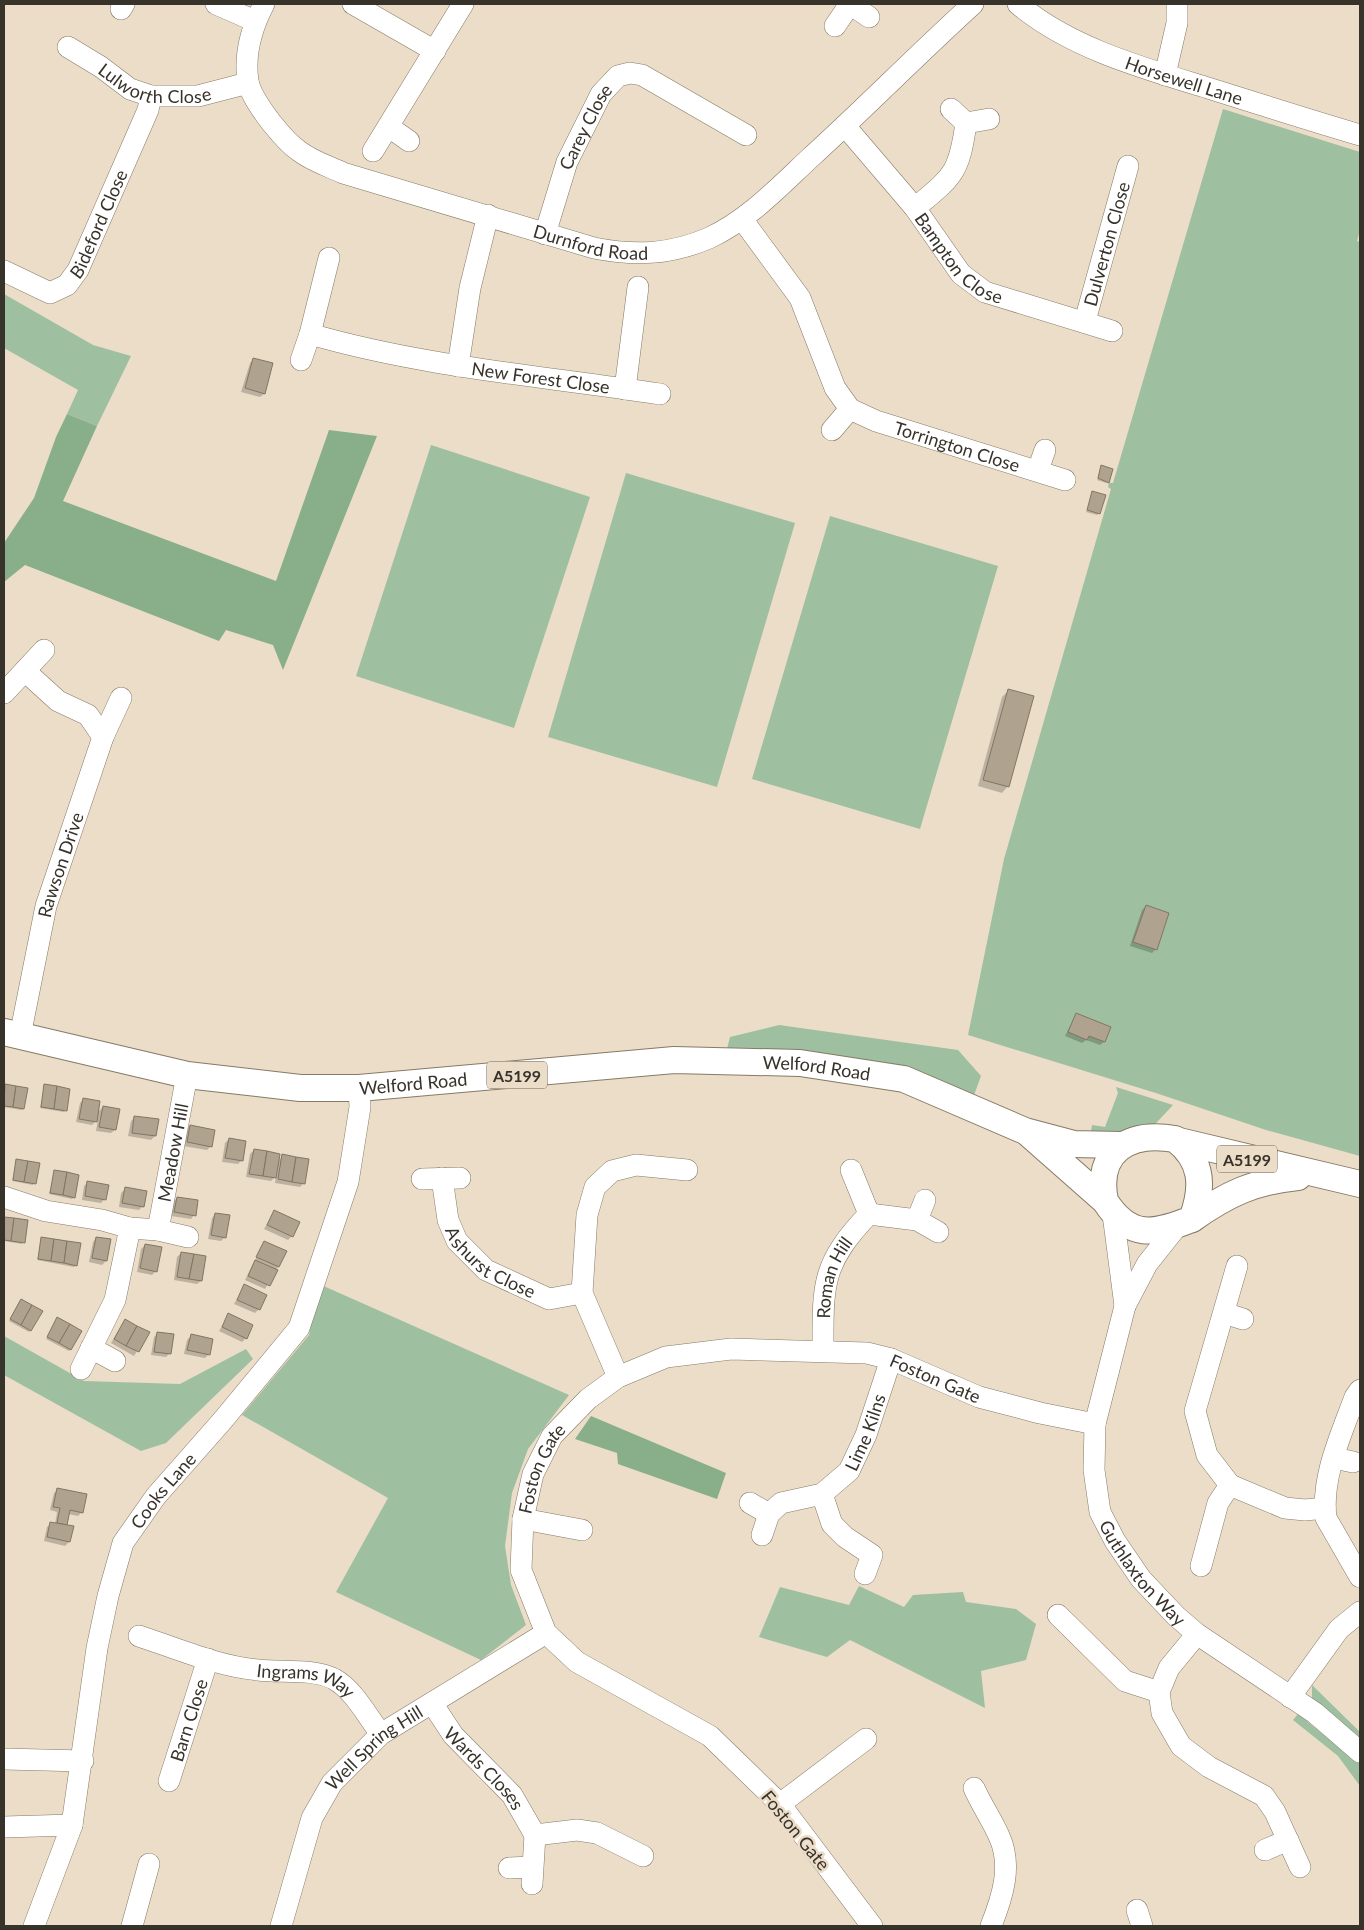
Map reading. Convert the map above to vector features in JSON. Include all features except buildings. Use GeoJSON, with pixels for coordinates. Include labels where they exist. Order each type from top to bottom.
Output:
{"type":"FeatureCollection","features":[{"type":"Feature","properties":{"kind":"main road","name":"Welford Road"},"geometry":{"type":"LineString","coordinates":[[12,1034],[186,1076],[300,1088],[359,1088],[674,1060],[800,1063],[904,1079],[1024,1130],[1074,1144],[1120,1145]]}},
{"type":"Feature","properties":{"kind":"main road","name":"Welford Road"},"geometry":{"type":"LineString","coordinates":[[1024,1130],[1109,1207]]}},
{"type":"Feature","properties":{"kind":"main road"},"geometry":{"type":"LineString","coordinates":[[1162,1136],[1179,1141],[1189,1150],[1199,1170],[1200,1194],[1185,1222],[1157,1232],[1129,1227],[1109,1207],[1102,1185],[1105,1166],[1120,1145],[1143,1137],[1162,1136]]}},
{"type":"Feature","properties":{"kind":"main road","name":"A5199"},"geometry":{"type":"LineString","coordinates":[[1179,1141],[1360,1184]]}},
{"type":"Feature","properties":{"kind":"main road","name":"A5199"},"geometry":{"type":"LineString","coordinates":[[1185,1222],[1222,1198],[1270,1180],[1316,1175]]}},
{"type":"Feature","properties":{"kind":"street"},"geometry":{"type":"LineString","coordinates":[[216,4],[260,12]]}},
{"type":"Feature","properties":{"kind":"street"},"geometry":{"type":"LineString","coordinates":[[354,4],[434,51]]}},
{"type":"Feature","properties":{"kind":"street"},"geometry":{"type":"LineString","coordinates":[[373,151],[463,4]]}},
{"type":"Feature","properties":{"kind":"street"},"geometry":{"type":"LineString","coordinates":[[835,26],[850,4],[869,17]]}},
{"type":"Feature","properties":{"kind":"street","name":"Durnford Road"},"geometry":{"type":"LineString","coordinates":[[260,12],[248,52],[248,82],[261,108],[282,136],[298,151],[315,161],[343,172],[488,215],[544,234],[623,254],[654,252],[683,247],[710,237],[742,219],[845,126],[973,4]]}},
{"type":"Feature","properties":{"kind":"street","name":"Horsewell Lane"},"geometry":{"type":"LineString","coordinates":[[1018,4],[1037,20],[1073,39],[1165,75],[1360,136]]}},
{"type":"Feature","properties":{"kind":"street"},"geometry":{"type":"LineString","coordinates":[[1165,75],[1177,23],[1177,4]]}},
{"type":"Feature","properties":{"kind":"street","name":"Lulworth Close"},"geometry":{"type":"LineString","coordinates":[[68,47],[101,67],[130,89],[151,96],[198,96],[248,82]]}},
{"type":"Feature","properties":{"kind":"street","name":"Carey Close"},"geometry":{"type":"LineString","coordinates":[[544,234],[567,162],[601,94],[618,76],[630,73],[642,75],[746,134]]}},
{"type":"Feature","properties":{"kind":"street","name":"Bideford Close"},"geometry":{"type":"LineString","coordinates":[[4,271],[50,292],[67,285],[78,270],[111,196],[148,110],[151,96]]}},
{"type":"Feature","properties":{"kind":"street"},"geometry":{"type":"LineString","coordinates":[[915,208],[950,178],[961,156],[958,116],[990,119]]}},
{"type":"Feature","properties":{"kind":"street","name":"Bampton Close"},"geometry":{"type":"LineString","coordinates":[[845,126],[915,208],[962,274],[986,292],[1085,321],[1112,331]]}},
{"type":"Feature","properties":{"kind":"street"},"geometry":{"type":"LineString","coordinates":[[389,127],[409,141]]}},
{"type":"Feature","properties":{"kind":"street","name":"Dulverton Close"},"geometry":{"type":"LineString","coordinates":[[1085,321],[1128,166]]}},
{"type":"Feature","properties":{"kind":"street","name":"New Forest Close"},"geometry":{"type":"LineString","coordinates":[[458,366],[470,288],[488,215]]}},
{"type":"Feature","properties":{"kind":"street"},"geometry":{"type":"LineString","coordinates":[[742,219],[800,298],[835,388],[850,410],[832,430]]}},
{"type":"Feature","properties":{"kind":"street"},"geometry":{"type":"LineString","coordinates":[[301,360],[310,334],[329,258]]}},
{"type":"Feature","properties":{"kind":"street","name":"New Forest Close"},"geometry":{"type":"LineString","coordinates":[[625,389],[638,287]]}},
{"type":"Feature","properties":{"kind":"street","name":"New Forest Close"},"geometry":{"type":"LineString","coordinates":[[310,334],[361,349],[458,366],[660,394]]}},
{"type":"Feature","properties":{"kind":"street","name":"Torrington Close"},"geometry":{"type":"LineString","coordinates":[[850,410],[876,421],[1038,470],[1065,480]]}},
{"type":"Feature","properties":{"kind":"street"},"geometry":{"type":"LineString","coordinates":[[1038,470],[1045,450]]}},
{"type":"Feature","properties":{"kind":"street"},"geometry":{"type":"LineString","coordinates":[[4,693],[44,650]]}},
{"type":"Feature","properties":{"kind":"street"},"geometry":{"type":"LineString","coordinates":[[25,672],[58,701],[88,715],[102,737]]}},
{"type":"Feature","properties":{"kind":"street","name":"Rawson Drive"},"geometry":{"type":"LineString","coordinates":[[12,1034],[46,906],[102,737],[120,698]]}},
{"type":"Feature","properties":{"kind":"street","name":"Meadow Hill"},"geometry":{"type":"LineString","coordinates":[[158,1230],[186,1076]]}},
{"type":"Feature","properties":{"kind":"street","name":"Cooks Lane"},"geometry":{"type":"LineString","coordinates":[[34,1926],[72,1826],[83,1761],[97,1648],[108,1596],[124,1543],[156,1496],[223,1420],[299,1328],[348,1182],[360,1107],[359,1088]]}},
{"type":"Feature","properties":{"kind":"street"},"geometry":{"type":"LineString","coordinates":[[618,1377],[582,1292],[586,1215],[595,1187],[612,1171],[636,1165],[687,1170]]}},
{"type":"Feature","properties":{"kind":"street"},"geometry":{"type":"LineString","coordinates":[[851,1170],[869,1214],[917,1220],[938,1232]]}},
{"type":"Feature","properties":{"kind":"street","name":"Ashurst Close"},"geometry":{"type":"LineString","coordinates":[[441,1178],[448,1220],[457,1241],[486,1270],[549,1299],[582,1292]]}},
{"type":"Feature","properties":{"kind":"street"},"geometry":{"type":"LineString","coordinates":[[4,1197],[46,1211],[102,1220],[130,1228],[158,1230],[188,1238]]}},
{"type":"Feature","properties":{"kind":"street"},"geometry":{"type":"LineString","coordinates":[[917,1220],[925,1200]]}},
{"type":"Feature","properties":{"kind":"street","name":"Guthlaxton Way"},"geometry":{"type":"LineString","coordinates":[[1109,1207],[1125,1306]]}},
{"type":"Feature","properties":{"kind":"street","name":"Roman Hill"},"geometry":{"type":"LineString","coordinates":[[823,1350],[823,1295],[830,1264],[850,1234],[869,1214]]}},
{"type":"Feature","properties":{"kind":"street","name":"Guthlaxton Way"},"geometry":{"type":"LineString","coordinates":[[1185,1222],[1147,1264],[1125,1306],[1095,1424],[1094,1470],[1100,1512],[1114,1541],[1141,1579],[1197,1634],[1315,1713],[1360,1752]]}},
{"type":"Feature","properties":{"kind":"street"},"geometry":{"type":"LineString","coordinates":[[81,1369],[116,1300],[130,1228]]}},
{"type":"Feature","properties":{"kind":"street"},"geometry":{"type":"LineString","coordinates":[[1237,1266],[1233,1316],[1195,1411],[1207,1455],[1230,1485],[1285,1508],[1305,1510],[1325,1508]]}},
{"type":"Feature","properties":{"kind":"street"},"geometry":{"type":"LineString","coordinates":[[92,1348],[114,1360]]}},
{"type":"Feature","properties":{"kind":"street","name":"Foston Gate"},"geometry":{"type":"LineString","coordinates":[[872,1926],[780,1804],[710,1736],[577,1662],[546,1633],[520,1570],[523,1519],[533,1474],[552,1436],[588,1399],[618,1377],[666,1356],[731,1350],[823,1350],[867,1353],[892,1359],[979,1397],[1040,1414],[1095,1424]]}},
{"type":"Feature","properties":{"kind":"street","name":"Lime Kilns"},"geometry":{"type":"LineString","coordinates":[[770,1514],[781,1503],[822,1494],[849,1471],[866,1434],[892,1359]]}},
{"type":"Feature","properties":{"kind":"street"},"geometry":{"type":"LineString","coordinates":[[1360,1390],[1355,1397],[1343,1460],[1326,1489],[1325,1508],[1326,1518],[1360,1577]]}},
{"type":"Feature","properties":{"kind":"street"},"geometry":{"type":"LineString","coordinates":[[1201,1566],[1218,1503],[1230,1485]]}},
{"type":"Feature","properties":{"kind":"street"},"geometry":{"type":"LineString","coordinates":[[822,1494],[832,1524],[845,1537],[872,1555],[866,1574]]}},
{"type":"Feature","properties":{"kind":"street"},"geometry":{"type":"LineString","coordinates":[[750,1504],[770,1514],[762,1535]]}},
{"type":"Feature","properties":{"kind":"street"},"geometry":{"type":"LineString","coordinates":[[523,1519],[582,1530]]}},
{"type":"Feature","properties":{"kind":"street"},"geometry":{"type":"LineString","coordinates":[[1290,1697],[1338,1629],[1360,1612]]}},
{"type":"Feature","properties":{"kind":"street"},"geometry":{"type":"LineString","coordinates":[[1058,1615],[1124,1681],[1159,1692]]}},
{"type":"Feature","properties":{"kind":"street","name":"Well Spring Hill"},"geometry":{"type":"LineString","coordinates":[[281,1926],[312,1818],[332,1783],[381,1734],[546,1633]]}},
{"type":"Feature","properties":{"kind":"street"},"geometry":{"type":"LineString","coordinates":[[1197,1634],[1169,1668],[1159,1692],[1162,1713],[1181,1746],[1209,1767],[1264,1796],[1275,1812],[1300,1867]]}},
{"type":"Feature","properties":{"kind":"street","name":"Ingrams Way"},"geometry":{"type":"LineString","coordinates":[[139,1636],[208,1659],[256,1670],[320,1674],[333,1679],[346,1687],[381,1734]]}},
{"type":"Feature","properties":{"kind":"street","name":"Barn Close"},"geometry":{"type":"LineString","coordinates":[[169,1782],[208,1659]]}},
{"type":"Feature","properties":{"kind":"street","name":"Wards Closes"},"geometry":{"type":"LineString","coordinates":[[432,1703],[453,1735],[512,1795],[535,1835]]}},
{"type":"Feature","properties":{"kind":"street"},"geometry":{"type":"LineString","coordinates":[[780,1804],[866,1739]]}},
{"type":"Feature","properties":{"kind":"street"},"geometry":{"type":"LineString","coordinates":[[4,1759],[83,1761]]}},
{"type":"Feature","properties":{"kind":"street"},"geometry":{"type":"LineString","coordinates":[[974,1802],[1000,1838],[1006,1870],[1002,1897],[991,1926]]}},
{"type":"Feature","properties":{"kind":"street"},"geometry":{"type":"LineString","coordinates":[[4,1827],[72,1826]]}},
{"type":"Feature","properties":{"kind":"street"},"geometry":{"type":"LineString","coordinates":[[509,1868],[532,1876],[535,1835],[577,1830],[597,1833],[634,1843]]}},
{"type":"Feature","properties":{"kind":"street"},"geometry":{"type":"LineString","coordinates":[[1265,1850],[1288,1840]]}},
{"type":"Feature","properties":{"kind":"street"},"geometry":{"type":"LineString","coordinates":[[132,1926],[149,1864]]}},
{"type":"Feature","properties":{"kind":"green space"},"geometry":{"type":"Polygon","coordinates":[[[1223,109],[1360,152],[1360,230],[1357,241],[1360,242],[1360,1156],[1266,1130],[1159,1094],[968,1035],[1004,859],[1111,489],[1108,487],[1109,483],[1113,483],[1223,109]]]}},
{"type":"Feature","properties":{"kind":"green space"},"geometry":{"type":"Polygon","coordinates":[[[4,294],[93,345],[131,356],[97,426],[67,414],[78,390],[4,348],[4,294]]]}},
{"type":"Feature","properties":{"kind":"green space"},"geometry":{"type":"Polygon","coordinates":[[[67,414],[97,426],[63,501],[276,581],[329,430],[377,436],[283,670],[273,645],[226,630],[219,641],[25,565],[4,582],[4,543],[34,498],[56,437],[67,414]]]}},
{"type":"Feature","properties":{"kind":"green space"},"geometry":{"type":"Polygon","coordinates":[[[431,445],[590,497],[514,728],[356,676],[431,445]]]}},
{"type":"Feature","properties":{"kind":"green space"},"geometry":{"type":"Polygon","coordinates":[[[626,473],[795,523],[717,787],[548,737],[626,473]]]}},
{"type":"Feature","properties":{"kind":"green space"},"geometry":{"type":"Polygon","coordinates":[[[830,516],[998,566],[920,829],[752,779],[830,516]]]}},
{"type":"Feature","properties":{"kind":"green space"},"geometry":{"type":"Polygon","coordinates":[[[779,1025],[958,1050],[981,1076],[970,1106],[904,1079],[724,1061],[730,1037],[779,1025]]]}},
{"type":"Feature","properties":{"kind":"green space"},"geometry":{"type":"Polygon","coordinates":[[[1116,1087],[1173,1105],[1143,1137],[1089,1145],[1092,1125],[1105,1127],[1118,1093],[1116,1087]]]}},
{"type":"Feature","properties":{"kind":"green space"},"geometry":{"type":"Polygon","coordinates":[[[319,1284],[569,1395],[528,1449],[512,1493],[505,1546],[511,1585],[526,1625],[481,1660],[336,1592],[388,1498],[242,1415],[309,1335],[319,1284]]]}},
{"type":"Feature","properties":{"kind":"green space"},"geometry":{"type":"Polygon","coordinates":[[[4,1336],[84,1381],[180,1384],[246,1349],[253,1359],[166,1443],[141,1451],[4,1375],[4,1336]]]}},
{"type":"Feature","properties":{"kind":"green space"},"geometry":{"type":"Polygon","coordinates":[[[591,1416],[726,1473],[717,1499],[618,1464],[617,1453],[575,1439],[591,1416]]]}},
{"type":"Feature","properties":{"kind":"green space"},"geometry":{"type":"Polygon","coordinates":[[[859,1586],[904,1607],[913,1595],[963,1592],[966,1602],[1016,1609],[1036,1624],[1026,1660],[981,1671],[985,1708],[850,1640],[827,1657],[759,1637],[780,1587],[849,1605],[859,1586]]]}},
{"type":"Feature","properties":{"kind":"green space"},"geometry":{"type":"Polygon","coordinates":[[[1312,1685],[1360,1732],[1360,1746],[1312,1702],[1312,1685]]]}},
{"type":"Feature","properties":{"kind":"green space"},"geometry":{"type":"Polygon","coordinates":[[[1298,1714],[1360,1764],[1360,1786],[1338,1756],[1293,1720],[1298,1714]]]}}]}
